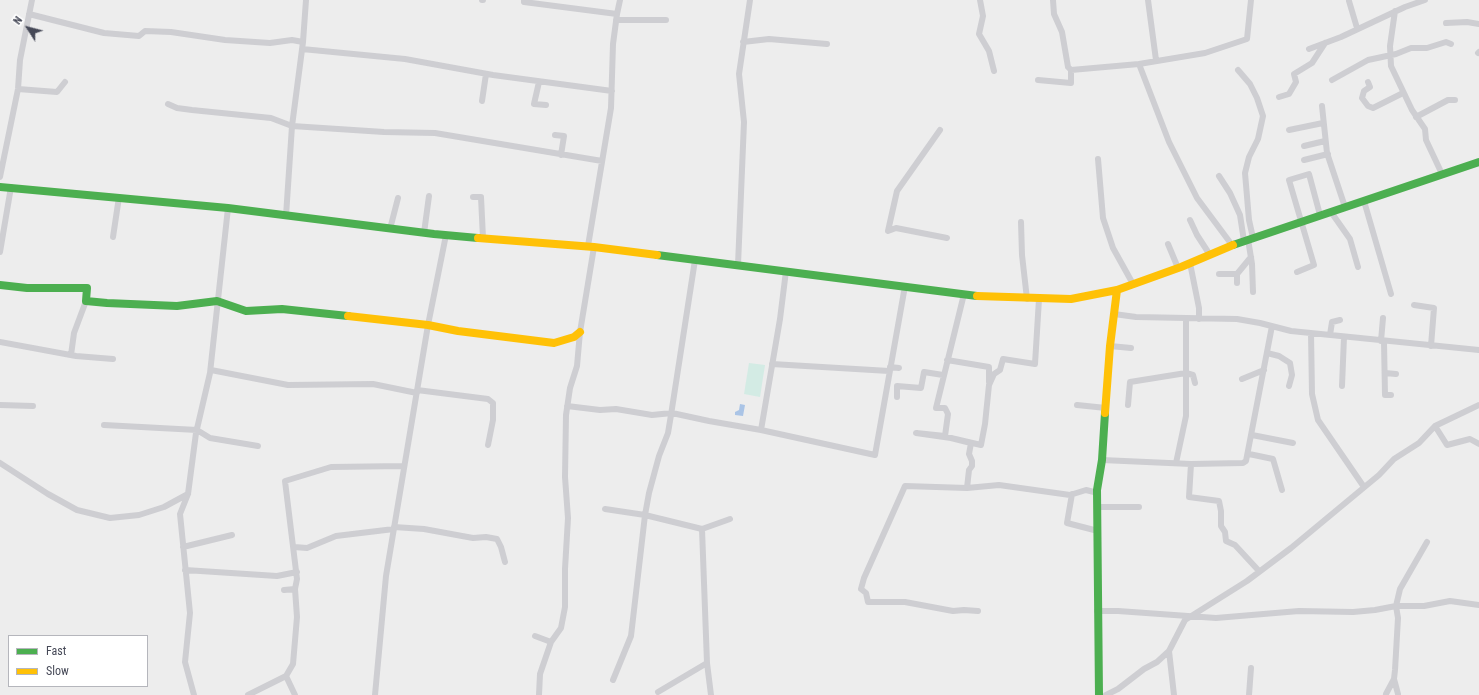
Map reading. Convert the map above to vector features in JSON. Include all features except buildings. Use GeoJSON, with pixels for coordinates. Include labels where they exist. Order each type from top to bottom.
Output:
{"type":"FeatureCollection","features":[{"type":"Feature","properties":{"kind":"main road"},"geometry":{"type":"LineString","coordinates":[[0,187],[11,186],[228,208],[424,233],[591,247],[964,294],[1039,299],[1071,298],[1117,290],[1178,268],[1248,239],[1479,162]]}},
{"type":"Feature","properties":{"kind":"main road"},"geometry":{"type":"LineString","coordinates":[[0,285],[27,288],[87,288],[86,301],[107,303],[177,306],[217,301],[246,311],[282,309],[428,325],[458,331],[554,344],[574,337],[580,332]]}},
{"type":"Feature","properties":{"kind":"main road"},"geometry":{"type":"LineString","coordinates":[[1099,695],[1097,612],[1098,493],[1102,460],[1110,346],[1117,290]]}},
{"type":"Feature","properties":{"kind":"street"},"geometry":{"type":"LineString","coordinates":[[0,177],[18,89],[20,60],[32,0]]}},
{"type":"Feature","properties":{"kind":"street"},"geometry":{"type":"LineString","coordinates":[[286,216],[292,126],[303,42],[306,0]]}},
{"type":"Feature","properties":{"kind":"street"},"geometry":{"type":"LineString","coordinates":[[524,0],[524,2],[616,17],[666,20]]}},
{"type":"Feature","properties":{"kind":"street"},"geometry":{"type":"LineString","coordinates":[[538,695],[540,674],[551,642],[561,628],[565,607],[565,569],[568,518],[565,448],[567,406],[570,388],[577,366],[602,161],[611,108],[616,17],[620,0]]}},
{"type":"Feature","properties":{"kind":"street"},"geometry":{"type":"LineString","coordinates":[[738,265],[744,122],[739,74],[743,42],[748,24],[750,0]]}},
{"type":"Feature","properties":{"kind":"street"},"geometry":{"type":"LineString","coordinates":[[980,0],[983,16],[978,34],[989,51],[994,71]]}},
{"type":"Feature","properties":{"kind":"street"},"geometry":{"type":"LineString","coordinates":[[1038,80],[1071,83],[1071,70],[1068,67],[1062,32],[1054,14],[1053,0]]}},
{"type":"Feature","properties":{"kind":"street"},"geometry":{"type":"LineString","coordinates":[[1148,0],[1156,60]]}},
{"type":"Feature","properties":{"kind":"street"},"geometry":{"type":"LineString","coordinates":[[1071,70],[1139,64],[1205,53],[1247,39],[1251,0]]}},
{"type":"Feature","properties":{"kind":"street"},"geometry":{"type":"LineString","coordinates":[[1309,49],[1314,49],[1326,42],[1395,11],[1425,0]]}},
{"type":"Feature","properties":{"kind":"street"},"geometry":{"type":"LineString","coordinates":[[1349,1],[1357,28]]}},
{"type":"Feature","properties":{"kind":"street"},"geometry":{"type":"LineString","coordinates":[[1395,11],[1392,28],[1390,56],[1391,66],[1403,93],[1416,117],[1425,129],[1426,140],[1442,174]]}},
{"type":"Feature","properties":{"kind":"street"},"geometry":{"type":"LineString","coordinates":[[29,14],[104,33],[139,36],[145,31],[172,32],[225,40],[270,44],[292,40],[303,42]]}},
{"type":"Feature","properties":{"kind":"street"},"geometry":{"type":"LineString","coordinates":[[1446,23],[1467,22],[1479,24]]}},
{"type":"Feature","properties":{"kind":"street"},"geometry":{"type":"LineString","coordinates":[[743,42],[769,39],[828,44]]}},
{"type":"Feature","properties":{"kind":"street"},"geometry":{"type":"LineString","coordinates":[[1279,97],[1289,94],[1296,82],[1294,74],[1312,63],[1326,42]]}},
{"type":"Feature","properties":{"kind":"street"},"geometry":{"type":"LineString","coordinates":[[1332,80],[1368,60],[1390,56],[1411,48],[1428,48],[1446,42],[1451,44]]}},
{"type":"Feature","properties":{"kind":"street"},"geometry":{"type":"LineString","coordinates":[[302,50],[405,59],[486,74],[612,91]]}},
{"type":"Feature","properties":{"kind":"street"},"geometry":{"type":"LineString","coordinates":[[1139,64],[1169,142],[1197,198],[1232,245]]}},
{"type":"Feature","properties":{"kind":"street"},"geometry":{"type":"LineString","coordinates":[[1238,70],[1253,91],[1263,116],[1258,139],[1249,158],[1245,173],[1249,220],[1248,239]]}},
{"type":"Feature","properties":{"kind":"street"},"geometry":{"type":"LineString","coordinates":[[482,101],[486,74]]}},
{"type":"Feature","properties":{"kind":"street"},"geometry":{"type":"LineString","coordinates":[[18,89],[57,92],[65,82]]}},
{"type":"Feature","properties":{"kind":"street"},"geometry":{"type":"LineString","coordinates":[[540,82],[534,104],[546,105]]}},
{"type":"Feature","properties":{"kind":"street"},"geometry":{"type":"LineString","coordinates":[[1368,82],[1370,87],[1364,91],[1362,98],[1368,106],[1373,108],[1403,93]]}},
{"type":"Feature","properties":{"kind":"street"},"geometry":{"type":"LineString","coordinates":[[1416,117],[1448,100],[1455,100]]}},
{"type":"Feature","properties":{"kind":"street"},"geometry":{"type":"LineString","coordinates":[[168,104],[177,108],[271,118],[292,126],[384,132],[435,133],[602,161]]}},
{"type":"Feature","properties":{"kind":"street"},"geometry":{"type":"LineString","coordinates":[[1322,106],[1325,141],[1345,207]]}},
{"type":"Feature","properties":{"kind":"street"},"geometry":{"type":"LineString","coordinates":[[1288,130],[1323,123]]}},
{"type":"Feature","properties":{"kind":"street"},"geometry":{"type":"LineString","coordinates":[[940,130],[897,191],[888,231],[896,228],[947,238]]}},
{"type":"Feature","properties":{"kind":"street"},"geometry":{"type":"LineString","coordinates":[[555,135],[564,136],[561,155]]}},
{"type":"Feature","properties":{"kind":"street"},"geometry":{"type":"LineString","coordinates":[[1304,146],[1325,141]]}},
{"type":"Feature","properties":{"kind":"street"},"geometry":{"type":"LineString","coordinates":[[1304,160],[1328,154]]}},
{"type":"Feature","properties":{"kind":"street"},"geometry":{"type":"LineString","coordinates":[[1098,159],[1103,218],[1113,248],[1133,284]]}},
{"type":"Feature","properties":{"kind":"street"},"geometry":{"type":"LineString","coordinates":[[1297,272],[1314,265],[1300,222],[1289,180],[1309,174],[1320,215]]}},
{"type":"Feature","properties":{"kind":"street"},"geometry":{"type":"LineString","coordinates":[[1219,176],[1230,193],[1248,239],[1251,257],[1253,292]]}},
{"type":"Feature","properties":{"kind":"street"},"geometry":{"type":"LineString","coordinates":[[0,252],[11,186]]}},
{"type":"Feature","properties":{"kind":"street"},"geometry":{"type":"LineString","coordinates":[[424,233],[429,196]]}},
{"type":"Feature","properties":{"kind":"street"},"geometry":{"type":"LineString","coordinates":[[113,237],[118,197]]}},
{"type":"Feature","properties":{"kind":"street"},"geometry":{"type":"LineString","coordinates":[[473,197],[481,197],[482,238]]}},
{"type":"Feature","properties":{"kind":"street"},"geometry":{"type":"LineString","coordinates":[[390,229],[398,198]]}},
{"type":"Feature","properties":{"kind":"street"},"geometry":{"type":"LineString","coordinates":[[1364,201],[1391,294]]}},
{"type":"Feature","properties":{"kind":"street"},"geometry":{"type":"LineString","coordinates":[[194,695],[185,662],[190,613],[180,514],[188,494],[197,430],[211,370],[217,301],[228,208]]}},
{"type":"Feature","properties":{"kind":"street"},"geometry":{"type":"LineString","coordinates":[[1331,212],[1350,239],[1358,266]]}},
{"type":"Feature","properties":{"kind":"street"},"geometry":{"type":"LineString","coordinates":[[1190,220],[1197,235],[1210,254]]}},
{"type":"Feature","properties":{"kind":"street"},"geometry":{"type":"LineString","coordinates":[[1021,222],[1022,255],[1027,299]]}},
{"type":"Feature","properties":{"kind":"street"},"geometry":{"type":"LineString","coordinates":[[375,695],[386,576],[428,325],[446,235]]}},
{"type":"Feature","properties":{"kind":"street"},"geometry":{"type":"LineString","coordinates":[[1168,244],[1178,268]]}},
{"type":"Feature","properties":{"kind":"street"},"geometry":{"type":"LineString","coordinates":[[1237,283],[1237,274],[1251,257]]}},
{"type":"Feature","properties":{"kind":"street"},"geometry":{"type":"LineString","coordinates":[[613,680],[631,636],[645,515],[659,456],[668,433],[695,260]]}},
{"type":"Feature","properties":{"kind":"street"},"geometry":{"type":"LineString","coordinates":[[1190,263],[1199,308],[1199,319]]}},
{"type":"Feature","properties":{"kind":"street"},"geometry":{"type":"LineString","coordinates":[[761,430],[786,271]]}},
{"type":"Feature","properties":{"kind":"street"},"geometry":{"type":"LineString","coordinates":[[1219,274],[1237,274]]}},
{"type":"Feature","properties":{"kind":"street"},"geometry":{"type":"LineString","coordinates":[[567,406],[600,410],[616,409],[652,415],[672,412],[709,422],[761,430],[875,455],[889,369],[905,286]]}},
{"type":"Feature","properties":{"kind":"street"},"geometry":{"type":"LineString","coordinates":[[947,360],[989,367],[989,385],[985,424],[981,445],[951,438],[916,433],[945,436],[948,414],[945,408],[936,408],[943,375],[964,294]]}},
{"type":"Feature","properties":{"kind":"street"},"geometry":{"type":"LineString","coordinates":[[989,385],[994,374],[1000,370],[1003,359],[1035,364],[1039,299]]}},
{"type":"Feature","properties":{"kind":"street"},"geometry":{"type":"LineString","coordinates":[[71,355],[74,333],[86,301]]}},
{"type":"Feature","properties":{"kind":"street"},"geometry":{"type":"LineString","coordinates":[[1414,305],[1434,308],[1431,346]]}},
{"type":"Feature","properties":{"kind":"street"},"geometry":{"type":"LineString","coordinates":[[1114,314],[1136,317],[1237,319],[1311,333],[1383,342],[1479,350]]}},
{"type":"Feature","properties":{"kind":"street"},"geometry":{"type":"LineString","coordinates":[[1176,463],[1186,416],[1186,318]]}},
{"type":"Feature","properties":{"kind":"street"},"geometry":{"type":"LineString","coordinates":[[1383,318],[1385,395],[1391,396]]}},
{"type":"Feature","properties":{"kind":"street"},"geometry":{"type":"LineString","coordinates":[[1330,335],[1332,322],[1340,320]]}},
{"type":"Feature","properties":{"kind":"street"},"geometry":{"type":"LineString","coordinates":[[1102,460],[1191,464],[1243,463],[1246,461],[1249,454],[1272,326]]}},
{"type":"Feature","properties":{"kind":"street"},"geometry":{"type":"LineString","coordinates":[[1311,333],[1312,394],[1318,420],[1364,487]]}},
{"type":"Feature","properties":{"kind":"street"},"geometry":{"type":"LineString","coordinates":[[1342,386],[1344,337]]}},
{"type":"Feature","properties":{"kind":"street"},"geometry":{"type":"LineString","coordinates":[[0,342],[71,355],[113,359]]}},
{"type":"Feature","properties":{"kind":"street"},"geometry":{"type":"LineString","coordinates":[[1110,346],[1131,348]]}},
{"type":"Feature","properties":{"kind":"street"},"geometry":{"type":"LineString","coordinates":[[1267,353],[1279,356],[1290,363],[1292,375],[1289,386]]}},
{"type":"Feature","properties":{"kind":"street"},"geometry":{"type":"LineString","coordinates":[[772,364],[889,369],[899,368]]}},
{"type":"Feature","properties":{"kind":"street"},"geometry":{"type":"LineString","coordinates":[[211,370],[288,385],[373,384],[417,392],[488,399],[493,403],[493,420],[488,445]]}},
{"type":"Feature","properties":{"kind":"street"},"geometry":{"type":"LineString","coordinates":[[1242,379],[1264,370]]}},
{"type":"Feature","properties":{"kind":"street"},"geometry":{"type":"LineString","coordinates":[[897,397],[897,386],[921,388],[924,372],[943,375]]}},
{"type":"Feature","properties":{"kind":"street"},"geometry":{"type":"LineString","coordinates":[[1128,405],[1130,382],[1186,373],[1193,375],[1195,383]]}},
{"type":"Feature","properties":{"kind":"street"},"geometry":{"type":"LineString","coordinates":[[1385,373],[1396,374]]}},
{"type":"Feature","properties":{"kind":"street"},"geometry":{"type":"LineString","coordinates":[[1106,695],[1118,689],[1169,652],[1185,620],[1259,571],[1379,475],[1394,459],[1419,443],[1435,426],[1479,404]]}},
{"type":"Feature","properties":{"kind":"street"},"geometry":{"type":"LineString","coordinates":[[0,405],[33,406]]}},
{"type":"Feature","properties":{"kind":"street"},"geometry":{"type":"LineString","coordinates":[[1077,405],[1106,408]]}},
{"type":"Feature","properties":{"kind":"street"},"geometry":{"type":"LineString","coordinates":[[104,425],[197,430],[210,438],[258,446]]}},
{"type":"Feature","properties":{"kind":"street"},"geometry":{"type":"LineString","coordinates":[[1435,426],[1447,445],[1470,439],[1479,444]]}},
{"type":"Feature","properties":{"kind":"street"},"geometry":{"type":"LineString","coordinates":[[1252,435],[1292,443]]}},
{"type":"Feature","properties":{"kind":"street"},"geometry":{"type":"LineString","coordinates":[[951,438],[970,443],[969,454],[972,461],[972,466],[967,488]]}},
{"type":"Feature","properties":{"kind":"street"},"geometry":{"type":"LineString","coordinates":[[1249,454],[1273,459],[1282,490]]}},
{"type":"Feature","properties":{"kind":"street"},"geometry":{"type":"LineString","coordinates":[[0,463],[48,494],[78,510],[110,518],[146,513],[164,507],[188,494]]}},
{"type":"Feature","properties":{"kind":"street"},"geometry":{"type":"LineString","coordinates":[[1191,464],[1189,497],[1219,501],[1221,526],[1225,532],[1226,541],[1235,545],[1259,571]]}},
{"type":"Feature","properties":{"kind":"street"},"geometry":{"type":"LineString","coordinates":[[248,695],[286,676],[293,664],[296,642],[295,589],[298,579],[285,481],[331,466],[404,466]]}},
{"type":"Feature","properties":{"kind":"street"},"geometry":{"type":"LineString","coordinates":[[978,612],[964,610],[953,611],[904,602],[868,602],[866,593],[861,589],[864,578],[905,486],[967,488],[999,485],[1072,494],[1086,490],[1098,493]]}},
{"type":"Feature","properties":{"kind":"street"},"geometry":{"type":"LineString","coordinates":[[1072,494],[1067,523],[1098,531]]}},
{"type":"Feature","properties":{"kind":"street"},"geometry":{"type":"LineString","coordinates":[[1098,508],[1139,507]]}},
{"type":"Feature","properties":{"kind":"street"},"geometry":{"type":"LineString","coordinates":[[604,509],[645,515],[702,529],[730,519]]}},
{"type":"Feature","properties":{"kind":"street"},"geometry":{"type":"LineString","coordinates":[[294,548],[308,548],[336,536],[394,528],[424,529],[473,538],[486,537],[497,539],[501,546],[504,562]]}},
{"type":"Feature","properties":{"kind":"street"},"geometry":{"type":"LineString","coordinates":[[702,529],[707,663],[711,695]]}},
{"type":"Feature","properties":{"kind":"street"},"geometry":{"type":"LineString","coordinates":[[183,547],[232,535]]}},
{"type":"Feature","properties":{"kind":"street"},"geometry":{"type":"LineString","coordinates":[[1398,694],[1394,679],[1398,618],[1396,606],[1400,589],[1427,542]]}},
{"type":"Feature","properties":{"kind":"street"},"geometry":{"type":"LineString","coordinates":[[185,570],[277,576],[297,572]]}},
{"type":"Feature","properties":{"kind":"street"},"geometry":{"type":"LineString","coordinates":[[284,590],[295,589]]}},
{"type":"Feature","properties":{"kind":"street"},"geometry":{"type":"LineString","coordinates":[[1097,612],[1138,612],[1191,617],[1225,618],[1299,611],[1353,612],[1396,606],[1424,606],[1450,601],[1479,605]]}},
{"type":"Feature","properties":{"kind":"street"},"geometry":{"type":"LineString","coordinates":[[535,636],[551,642]]}},
{"type":"Feature","properties":{"kind":"street"},"geometry":{"type":"LineString","coordinates":[[1169,652],[1174,695]]}},
{"type":"Feature","properties":{"kind":"street"},"geometry":{"type":"LineString","coordinates":[[658,692],[707,663]]}},
{"type":"Feature","properties":{"kind":"street"},"geometry":{"type":"LineString","coordinates":[[1249,695],[1251,668]]}},
{"type":"Feature","properties":{"kind":"street"},"geometry":{"type":"LineString","coordinates":[[286,676],[295,695]]}},
{"type":"Feature","properties":{"kind":"street"},"geometry":{"type":"LineString","coordinates":[[1386,694],[1394,679]]}},
{"type":"Feature","properties":{"kind":"green space"},"geometry":{"type":"Polygon","coordinates":[[[749,363],[765,365],[760,397],[744,394],[749,363]]]}},
{"type":"Feature","properties":{"kind":"water"},"geometry":{"type":"Polygon","coordinates":[[[740,404],[745,405],[743,416],[735,415],[735,412],[739,410],[740,404]]]}},
{"type":"Feature","properties":{"kind":"traffic: fast"},"geometry":{"type":"LineString","coordinates":[[1233,245],[1479,162]]}},
{"type":"Feature","properties":{"kind":"traffic: fast"},"geometry":{"type":"LineString","coordinates":[[0,187],[228,208],[434,234],[478,238]]}},
{"type":"Feature","properties":{"kind":"traffic: fast"},"geometry":{"type":"LineString","coordinates":[[657,255],[977,296]]}},
{"type":"Feature","properties":{"kind":"traffic: fast"},"geometry":{"type":"LineString","coordinates":[[0,285],[27,288],[87,288],[86,301],[107,303],[177,306],[217,301],[246,311],[282,309],[348,316]]}},
{"type":"Feature","properties":{"kind":"traffic: fast"},"geometry":{"type":"LineString","coordinates":[[1099,695],[1097,490],[1102,460],[1105,413]]}},
{"type":"Feature","properties":{"kind":"traffic: slow"},"geometry":{"type":"LineString","coordinates":[[478,238],[594,247],[657,255]]}},
{"type":"Feature","properties":{"kind":"traffic: slow"},"geometry":{"type":"LineString","coordinates":[[977,296],[1071,299],[1117,290],[1181,267],[1233,245]]}},
{"type":"Feature","properties":{"kind":"traffic: slow"},"geometry":{"type":"LineString","coordinates":[[1105,413],[1110,346],[1117,290]]}},
{"type":"Feature","properties":{"kind":"traffic: slow"},"geometry":{"type":"LineString","coordinates":[[348,316],[428,325],[458,331],[554,343],[574,337],[580,332]]}}]}
